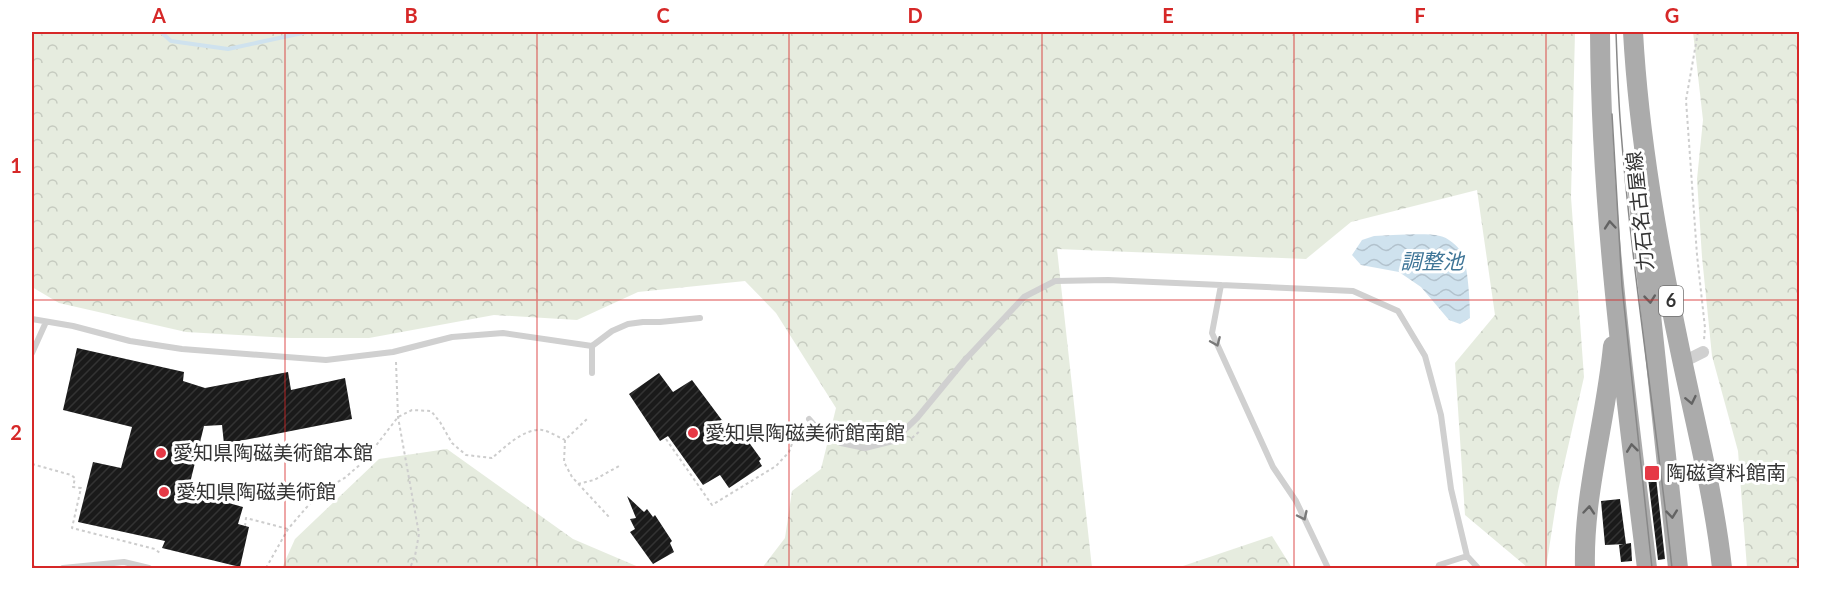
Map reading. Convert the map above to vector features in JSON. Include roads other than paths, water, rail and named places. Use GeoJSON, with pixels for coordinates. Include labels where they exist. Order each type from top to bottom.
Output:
{"type":"FeatureCollection","features":[{"type":"Feature","properties":{"kind":"main road","name":"力石名古屋線"},"geometry":{"type":"LineString","coordinates":[[1600,32],[1600,107],[1616,304],[1647,568]]}},
{"type":"Feature","properties":{"kind":"main road","name":"力石名古屋線"},"geometry":{"type":"LineString","coordinates":[[1624,32],[1628,93],[1678,568]]}},
{"type":"Feature","properties":{"kind":"main road","name":"6"},"geometry":{"type":"LineString","coordinates":[[1633,32],[1639,116],[1646,166],[1683,362],[1718,529],[1722,568]]}},
{"type":"Feature","properties":{"kind":"main road"},"geometry":{"type":"LineString","coordinates":[[1585,568],[1590,498],[1610,370],[1616,304]]}},
{"type":"Feature","properties":{"kind":"street"},"geometry":{"type":"LineString","coordinates":[[1683,362],[1703,352]]}},
{"type":"Feature","properties":{"kind":"lane"},"geometry":{"type":"LineString","coordinates":[[809,419],[822,434],[841,443],[865,448],[892,441],[917,418],[964,361],[1024,297],[1055,281],[1108,280],[1353,291],[1398,311],[1425,356],[1441,415],[1451,489],[1467,556],[1478,568]]}},
{"type":"Feature","properties":{"kind":"lane"},"geometry":{"type":"LineString","coordinates":[[1221,285],[1212,333],[1273,467],[1296,501],[1328,568]]}},
{"type":"Feature","properties":{"kind":"lane"},"geometry":{"type":"LineString","coordinates":[[32,319],[73,326],[130,341],[182,349],[326,360],[393,352],[452,337],[503,333],[592,346],[612,331],[628,324],[700,318]]}},
{"type":"Feature","properties":{"kind":"lane"},"geometry":{"type":"LineString","coordinates":[[32,353],[46,322]]}},
{"type":"Feature","properties":{"kind":"lane"},"geometry":{"type":"LineString","coordinates":[[592,346],[592,373]]}},
{"type":"Feature","properties":{"kind":"lane"},"geometry":{"type":"LineString","coordinates":[[1438,568],[1439,565],[1467,556]]}},
{"type":"Feature","properties":{"kind":"lane"},"geometry":{"type":"LineString","coordinates":[[63,568],[124,562],[149,568]]}},
{"type":"Feature","properties":{"kind":"water","name":"調整池"},"geometry":{"type":"Polygon","coordinates":[[[1422,234],[1443,237],[1462,253],[1466,266],[1470,318],[1460,324],[1449,320],[1421,287],[1399,272],[1361,265],[1352,255],[1362,240],[1374,236],[1422,234]]]}},
{"type":"Feature","properties":{"kind":"waterway"},"geometry":{"type":"LineString","coordinates":[[161,32],[171,41],[228,49],[307,32]]}},
{"type":"Feature","properties":{"kind":"tram line"},"geometry":{"type":"LineString","coordinates":[[1616,32],[1625,174],[1672,568]]}},
{"type":"Feature","properties":{"kind":"tram line"},"geometry":{"type":"LineString","coordinates":[[1612,114],[1622,286],[1652,568]]}},
{"type":"Feature","properties":{"kind":"place","name":"愛知県陶磁美術館南館"},"geometry":{"type":"Point","coordinates":[693,433]}},
{"type":"Feature","properties":{"kind":"place","name":"愛知県陶磁美術館本館"},"geometry":{"type":"Point","coordinates":[161,453]}},
{"type":"Feature","properties":{"kind":"place","name":"陶磁資料館南"},"geometry":{"type":"Point","coordinates":[1652,473]}},
{"type":"Feature","properties":{"kind":"place","name":"愛知県陶磁美術館"},"geometry":{"type":"Point","coordinates":[164,492]}}]}
